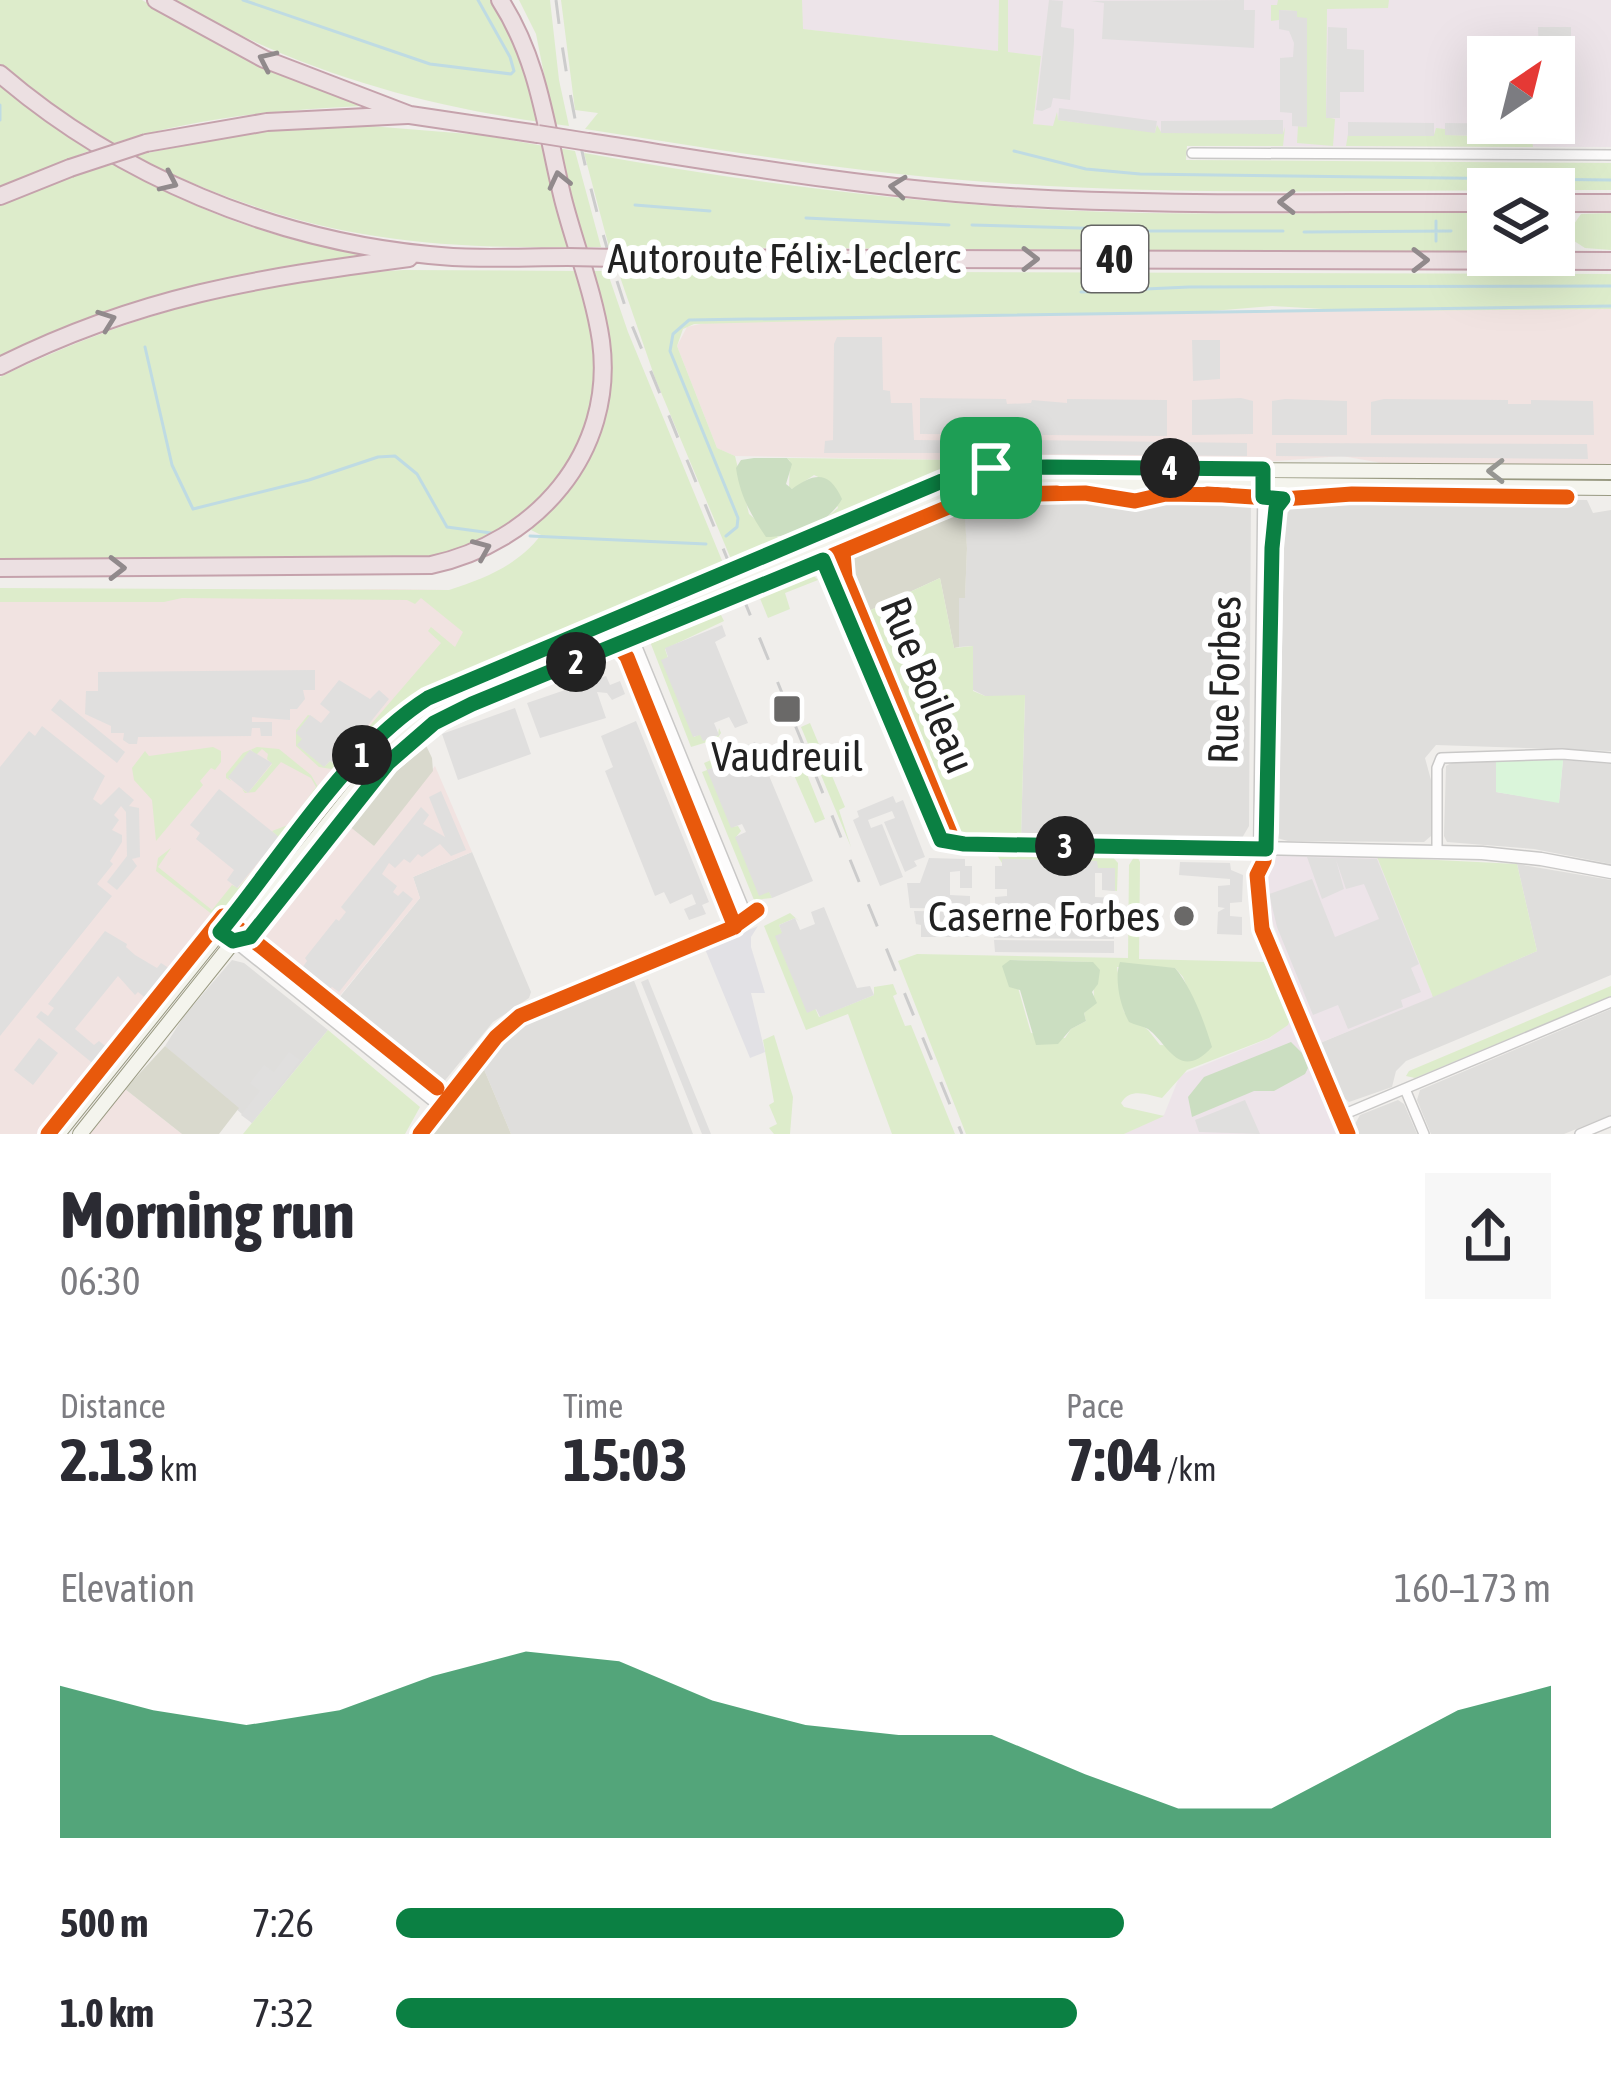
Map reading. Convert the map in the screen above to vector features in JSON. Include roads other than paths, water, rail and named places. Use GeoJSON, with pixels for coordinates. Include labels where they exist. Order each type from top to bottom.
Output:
{"type":"FeatureCollection","features":[{"type":"Feature","properties":{"kind":"highway","name":"Autoroute Félix-Leclerc"},"geometry":{"type":"LineString","coordinates":[[156,0],[264,59],[410,115],[850,182],[1005,197],[1467,202]]}},
{"type":"Feature","properties":{"kind":"highway"},"geometry":{"type":"LineString","coordinates":[[0,568],[430,565],[470,555],[506,538],[555,496],[580,459],[596,417],[602,385],[600,340],[536,75],[500,0]]}},
{"type":"Feature","properties":{"kind":"highway","name":"Autoroute Félix-Leclerc"},"geometry":{"type":"LineString","coordinates":[[0,74],[89,140],[208,200],[323,236],[428,255],[1611,261]]}},
{"type":"Feature","properties":{"kind":"highway"},"geometry":{"type":"LineString","coordinates":[[0,196],[146,143],[267,122],[410,115]]}},
{"type":"Feature","properties":{"kind":"highway"},"geometry":{"type":"LineString","coordinates":[[1575,203],[1611,203]]}},
{"type":"Feature","properties":{"kind":"highway"},"geometry":{"type":"LineString","coordinates":[[0,366],[109,319],[204,290],[308,270],[428,255]]}},
{"type":"Feature","properties":{"kind":"main road"},"geometry":{"type":"LineString","coordinates":[[627,623],[942,481],[982,470],[1611,472]]}},
{"type":"Feature","properties":{"kind":"main road"},"geometry":{"type":"LineString","coordinates":[[80,1134],[359,758],[402,716],[448,688],[820,553],[949,496],[991,486],[1611,488]]}},
{"type":"Feature","properties":{"kind":"main road"},"geometry":{"type":"LineString","coordinates":[[58,1134],[227,936]]}},
{"type":"Feature","properties":{"kind":"street"},"geometry":{"type":"LineString","coordinates":[[1192,153],[1611,155]]}},
{"type":"Feature","properties":{"kind":"street","name":"Rue Forbes"},"geometry":{"type":"LineString","coordinates":[[1263,469],[1256,893],[1262,929],[1348,1134]]}},
{"type":"Feature","properties":{"kind":"street","name":"Rue Boileau"},"geometry":{"type":"LineString","coordinates":[[813,537],[941,840],[1437,851],[1526,856],[1611,872]]}},
{"type":"Feature","properties":{"kind":"street"},"geometry":{"type":"LineString","coordinates":[[420,1134],[496,1037],[520,1016],[749,921],[627,623]]}},
{"type":"Feature","properties":{"kind":"street"},"geometry":{"type":"LineString","coordinates":[[1437,851],[1441,758],[1552,754],[1611,758]]}},
{"type":"Feature","properties":{"kind":"street"},"geometry":{"type":"LineString","coordinates":[[227,936],[440,1107]]}},
{"type":"Feature","properties":{"kind":"street"},"geometry":{"type":"LineString","coordinates":[[1340,1116],[1611,1002]]}},
{"type":"Feature","properties":{"kind":"street"},"geometry":{"type":"LineString","coordinates":[[1405,1089],[1424,1134]]}},
{"type":"Feature","properties":{"kind":"street"},"geometry":{"type":"LineString","coordinates":[[1580,1134],[1611,1121]]}},
{"type":"Feature","properties":{"kind":"waterway"},"geometry":{"type":"LineString","coordinates":[[243,0],[430,64],[511,74],[510,57],[478,0]]}},
{"type":"Feature","properties":{"kind":"waterway"},"geometry":{"type":"LineString","coordinates":[[0,105],[0,120]]}},
{"type":"Feature","properties":{"kind":"waterway"},"geometry":{"type":"LineString","coordinates":[[1014,151],[1086,169],[1140,174],[1611,180]]}},
{"type":"Feature","properties":{"kind":"waterway"},"geometry":{"type":"LineString","coordinates":[[635,205],[710,211]]}},
{"type":"Feature","properties":{"kind":"waterway"},"geometry":{"type":"LineString","coordinates":[[806,218],[949,225]]}},
{"type":"Feature","properties":{"kind":"waterway"},"geometry":{"type":"LineString","coordinates":[[1436,221],[1436,241]]}},
{"type":"Feature","properties":{"kind":"waterway"},"geometry":{"type":"LineString","coordinates":[[972,225],[1114,229]]}},
{"type":"Feature","properties":{"kind":"waterway"},"geometry":{"type":"LineString","coordinates":[[1141,231],[1283,231]]}},
{"type":"Feature","properties":{"kind":"waterway"},"geometry":{"type":"LineString","coordinates":[[1304,232],[1451,231]]}},
{"type":"Feature","properties":{"kind":"waterway"},"geometry":{"type":"LineString","coordinates":[[1081,292],[1189,287],[1611,286]]}},
{"type":"Feature","properties":{"kind":"waterway"},"geometry":{"type":"LineString","coordinates":[[726,536],[737,527],[738,518],[670,351],[673,334],[689,320],[1611,306]]}},
{"type":"Feature","properties":{"kind":"waterway"},"geometry":{"type":"LineString","coordinates":[[145,347],[172,465],[193,509],[395,456],[417,474],[447,527],[491,533]]}},
{"type":"Feature","properties":{"kind":"waterway"},"geometry":{"type":"LineString","coordinates":[[530,536],[706,544]]}},
{"type":"Feature","properties":{"kind":"railway"},"geometry":{"type":"LineString","coordinates":[[556,0],[584,161],[629,318],[962,1134]]}},
{"type":"Feature","properties":{"kind":"place","name":"Vaudreuil"},"geometry":{"type":"Point","coordinates":[787,709]}},
{"type":"Feature","properties":{"kind":"place","name":"Caserne Forbes"},"geometry":{"type":"Point","coordinates":[1184,916]}}]}
